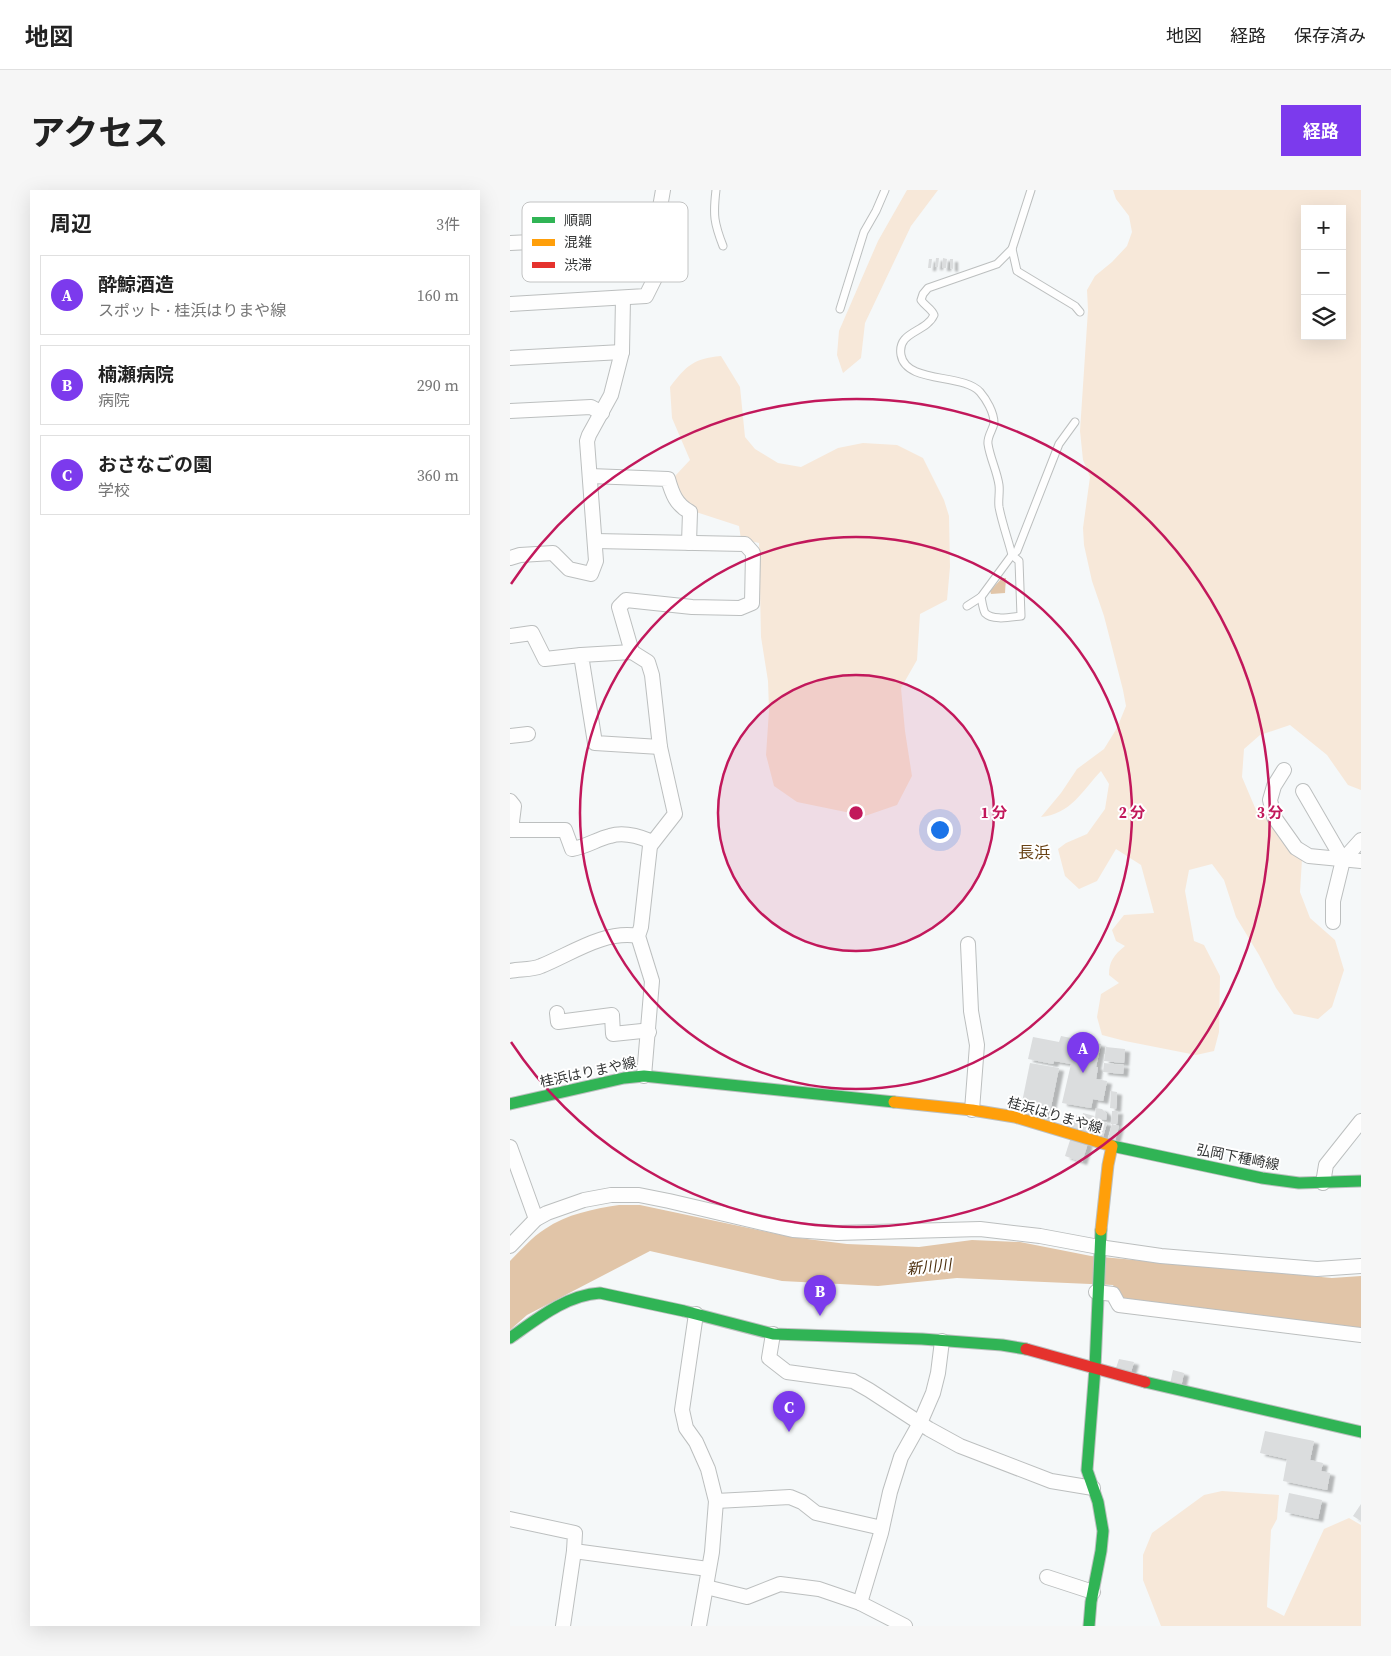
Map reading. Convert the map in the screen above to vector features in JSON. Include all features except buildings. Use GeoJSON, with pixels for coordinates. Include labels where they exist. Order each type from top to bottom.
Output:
{"type":"FeatureCollection","features":[{"type":"Feature","properties":{"kind":"main road","name":"桂浜はりまや線"},"geometry":{"type":"LineString","coordinates":[[510,1104],[624,1078],[644,1076],[972,1110],[1015,1117],[1112,1146],[1098,1250],[1094,1368],[1086,1470],[1098,1502],[1103,1532],[1093,1592],[1090,1626]]}},
{"type":"Feature","properties":{"kind":"main road","name":"弘岡下種崎線"},"geometry":{"type":"LineString","coordinates":[[1112,1146],[1262,1178],[1299,1183],[1361,1181]]}},
{"type":"Feature","properties":{"kind":"main road"},"geometry":{"type":"LineString","coordinates":[[510,1338],[549,1311],[572,1299],[586,1294],[600,1293],[696,1314],[772,1334],[942,1341],[1002,1345],[1032,1350],[1166,1388],[1361,1432]]}},
{"type":"Feature","properties":{"kind":"street"},"geometry":{"type":"LineString","coordinates":[[510,304],[646,296],[652,282]]}},
{"type":"Feature","properties":{"kind":"street"},"geometry":{"type":"LineString","coordinates":[[510,558],[520,555],[553,553],[569,569],[591,574],[596,561],[587,441],[611,395],[622,352],[623,298]]}},
{"type":"Feature","properties":{"kind":"street"},"geometry":{"type":"LineString","coordinates":[[510,358],[622,352]]}},
{"type":"Feature","properties":{"kind":"street"},"geometry":{"type":"LineString","coordinates":[[510,411],[591,407],[602,412]]}},
{"type":"Feature","properties":{"kind":"street"},"geometry":{"type":"LineString","coordinates":[[590,476],[668,479],[674,497],[682,508],[690,512],[689,543]]}},
{"type":"Feature","properties":{"kind":"street"},"geometry":{"type":"LineString","coordinates":[[595,541],[745,544],[753,553],[752,603],[740,608],[692,607],[626,600],[619,607],[632,652]]}},
{"type":"Feature","properties":{"kind":"street"},"geometry":{"type":"LineString","coordinates":[[510,636],[532,633],[545,659],[632,652],[648,662],[652,675],[660,747],[675,814],[650,846]]}},
{"type":"Feature","properties":{"kind":"street"},"geometry":{"type":"LineString","coordinates":[[581,655],[595,742],[660,747]]}},
{"type":"Feature","properties":{"kind":"street"},"geometry":{"type":"LineString","coordinates":[[510,736],[528,734]]}},
{"type":"Feature","properties":{"kind":"street"},"geometry":{"type":"LineString","coordinates":[[1284,770],[1274,786],[1270,800],[1274,816],[1296,848],[1309,856],[1361,861]]}},
{"type":"Feature","properties":{"kind":"street"},"geometry":{"type":"LineString","coordinates":[[1303,791],[1343,860]]}},
{"type":"Feature","properties":{"kind":"street"},"geometry":{"type":"LineString","coordinates":[[510,802],[514,806],[510,834]]}},
{"type":"Feature","properties":{"kind":"street"},"geometry":{"type":"LineString","coordinates":[[511,830],[565,830],[572,849],[619,834],[650,841],[641,927],[638,936],[652,981],[644,1076]]}},
{"type":"Feature","properties":{"kind":"street"},"geometry":{"type":"LineString","coordinates":[[1333,922],[1333,901],[1343,860],[1361,840]]}},
{"type":"Feature","properties":{"kind":"street"},"geometry":{"type":"LineString","coordinates":[[510,971],[539,967],[584,946],[609,938],[628,934],[638,936]]}},
{"type":"Feature","properties":{"kind":"street"},"geometry":{"type":"LineString","coordinates":[[968,944],[971,1011],[977,1045],[972,1110]]}},
{"type":"Feature","properties":{"kind":"street"},"geometry":{"type":"LineString","coordinates":[[556,1013],[558,1022],[612,1016],[613,1034],[649,1032]]}},
{"type":"Feature","properties":{"kind":"street"},"geometry":{"type":"LineString","coordinates":[[1323,1183],[1326,1165],[1361,1121]]}},
{"type":"Feature","properties":{"kind":"street"},"geometry":{"type":"LineString","coordinates":[[510,1147],[536,1219]]}},
{"type":"Feature","properties":{"kind":"street"},"geometry":{"type":"LineString","coordinates":[[510,1246],[536,1219],[547,1213],[584,1200],[611,1195],[639,1195],[793,1230],[837,1233],[980,1229],[1040,1236],[1098,1250],[1317,1268],[1361,1266]]}},
{"type":"Feature","properties":{"kind":"street"},"geometry":{"type":"LineString","coordinates":[[1096,1288],[1113,1294],[1119,1305],[1361,1335]]}},
{"type":"Feature","properties":{"kind":"street"},"geometry":{"type":"LineString","coordinates":[[696,1314],[682,1410],[686,1428],[696,1442],[708,1469],[716,1501],[712,1552],[699,1626]]}},
{"type":"Feature","properties":{"kind":"street"},"geometry":{"type":"LineString","coordinates":[[772,1334],[769,1358],[787,1372],[853,1382],[960,1446],[1051,1481],[1093,1488]]}},
{"type":"Feature","properties":{"kind":"street"},"geometry":{"type":"LineString","coordinates":[[860,1603],[882,1528],[890,1492],[902,1457],[933,1393],[938,1373],[942,1341]]}},
{"type":"Feature","properties":{"kind":"street"},"geometry":{"type":"LineString","coordinates":[[716,1501],[790,1497],[802,1502],[816,1513],[882,1528]]}},
{"type":"Feature","properties":{"kind":"street"},"geometry":{"type":"LineString","coordinates":[[510,1520],[575,1533],[563,1626]]}},
{"type":"Feature","properties":{"kind":"street"},"geometry":{"type":"LineString","coordinates":[[574,1551],[708,1569]]}},
{"type":"Feature","properties":{"kind":"street"},"geometry":{"type":"LineString","coordinates":[[1046,1577],[1093,1592]]}},
{"type":"Feature","properties":{"kind":"street"},"geometry":{"type":"LineString","coordinates":[[706,1587],[747,1597],[780,1584],[819,1589],[860,1603],[905,1626]]}},
{"type":"Feature","properties":{"kind":"lane"},"geometry":{"type":"LineString","coordinates":[[716,190],[715,225],[723,246]]}},
{"type":"Feature","properties":{"kind":"lane"},"geometry":{"type":"LineString","coordinates":[[840,309],[864,232],[885,190]]}},
{"type":"Feature","properties":{"kind":"lane"},"geometry":{"type":"LineString","coordinates":[[981,597],[984,612],[991,617],[1021,616],[1019,561],[1012,555],[999,506],[999,484],[987,442],[994,424],[991,410],[980,392],[972,385],[929,376],[909,369],[901,357],[901,345],[906,336],[932,320],[933,312],[924,306],[921,300],[928,288],[997,264],[1012,249],[1031,190]]}},
{"type":"Feature","properties":{"kind":"lane"},"geometry":{"type":"LineString","coordinates":[[1012,249],[1017,271],[1075,306],[1080,312]]}},
{"type":"Feature","properties":{"kind":"lane"},"geometry":{"type":"LineString","coordinates":[[967,606],[981,597],[1017,551],[1059,444],[1075,422]]}},
{"type":"Feature","properties":{"kind":"shaded area"},"geometry":{"type":"Polygon","coordinates":[[[907,190],[938,190],[911,226],[865,323],[861,358],[843,373],[837,355],[839,331],[878,241],[907,190]]]}},
{"type":"Feature","properties":{"kind":"shaded area"},"geometry":{"type":"Polygon","coordinates":[[[1113,190],[1361,190],[1361,790],[1348,785],[1327,755],[1290,725],[1260,735],[1244,749],[1242,777],[1256,810],[1283,830],[1302,859],[1300,892],[1310,918],[1335,940],[1344,970],[1332,1007],[1318,1019],[1294,1014],[1276,988],[1236,917],[1224,880],[1212,864],[1189,870],[1185,891],[1194,941],[1204,945],[1220,976],[1219,1032],[1214,1051],[1196,1055],[1102,1035],[1097,1017],[1101,994],[1119,983],[1109,975],[1109,970],[1113,959],[1125,946],[1116,941],[1112,930],[1124,915],[1154,913],[1141,865],[1116,849],[1097,881],[1079,889],[1065,876],[1058,849],[1066,843],[1087,834],[1105,809],[1109,784],[1101,771],[1082,794],[1068,806],[1051,815],[1041,817],[1061,793],[1077,769],[1104,749],[1117,728],[1126,706],[1084,545],[1083,528],[1090,477],[1083,460],[1080,431],[1088,310],[1087,290],[1095,276],[1127,246],[1132,232],[1129,216],[1116,199],[1113,190]]]}},
{"type":"Feature","properties":{"kind":"shaded area"},"geometry":{"type":"Polygon","coordinates":[[[721,356],[740,387],[745,437],[755,449],[778,463],[801,467],[838,448],[863,443],[897,445],[923,458],[944,500],[949,516],[950,567],[947,600],[920,614],[917,660],[901,688],[912,776],[897,805],[865,816],[797,802],[774,786],[766,755],[769,710],[768,681],[761,637],[759,543],[741,539],[739,526],[696,512],[676,490],[675,476],[690,460],[672,418],[670,387],[691,364],[721,356]]]}},
{"type":"Feature","properties":{"kind":"shaded area"},"geometry":{"type":"Polygon","coordinates":[[[1222,1491],[1279,1495],[1277,1519],[1271,1530],[1267,1607],[1284,1616],[1324,1529],[1349,1518],[1361,1525],[1361,1626],[1161,1626],[1143,1580],[1143,1555],[1152,1533],[1204,1495],[1222,1491]]]}},
{"type":"Feature","properties":{"kind":"water"},"geometry":{"type":"Polygon","coordinates":[[[1002,578],[1006,578],[1005,593],[991,594],[990,591],[1002,578]]]}},
{"type":"Feature","properties":{"kind":"water","name":"新川川"},"geometry":{"type":"Polygon","coordinates":[[[619,1205],[640,1205],[791,1237],[847,1244],[919,1247],[972,1240],[1020,1242],[1091,1256],[1332,1278],[1361,1276],[1361,1328],[1335,1327],[1121,1300],[1113,1285],[957,1278],[878,1286],[782,1281],[650,1251],[527,1315],[510,1330],[510,1261],[536,1236],[562,1219],[600,1208],[619,1205]]]}},
{"type":"Feature","properties":{"kind":"traffic: fast"},"geometry":{"type":"LineString","coordinates":[[510,1104],[624,1078],[644,1076],[894,1102]]}},
{"type":"Feature","properties":{"kind":"traffic: fast"},"geometry":{"type":"LineString","coordinates":[[1112,1146],[1262,1178],[1299,1183],[1361,1181]]}},
{"type":"Feature","properties":{"kind":"traffic: fast"},"geometry":{"type":"LineString","coordinates":[[1089,1626],[1091,1602],[1103,1531],[1098,1502],[1087,1470],[1095,1368],[1101,1230]]}},
{"type":"Feature","properties":{"kind":"traffic: fast"},"geometry":{"type":"LineString","coordinates":[[510,1338],[552,1309],[575,1298],[600,1293],[684,1311],[773,1334],[922,1339],[1002,1345],[1026,1349]]}},
{"type":"Feature","properties":{"kind":"traffic: fast"},"geometry":{"type":"LineString","coordinates":[[1145,1382],[1361,1432]]}},
{"type":"Feature","properties":{"kind":"traffic: slow"},"geometry":{"type":"LineString","coordinates":[[894,1102],[972,1110],[1015,1117],[1112,1146],[1101,1230]]}},
{"type":"Feature","properties":{"kind":"traffic: jam"},"geometry":{"type":"LineString","coordinates":[[1026,1349],[1145,1382]]}},
{"type":"Feature","properties":{"kind":"place","name":"酔鯨酒造"},"geometry":{"type":"Point","coordinates":[1083,1073]}},
{"type":"Feature","properties":{"kind":"place","name":"楠瀬病院"},"geometry":{"type":"Point","coordinates":[820,1316]}},
{"type":"Feature","properties":{"kind":"place","name":"おさなごの園"},"geometry":{"type":"Point","coordinates":[789,1432]}},
{"type":"Feature","properties":{"kind":"district","name":"長浜"},"geometry":{"type":"Point","coordinates":[1034,852]}}]}
